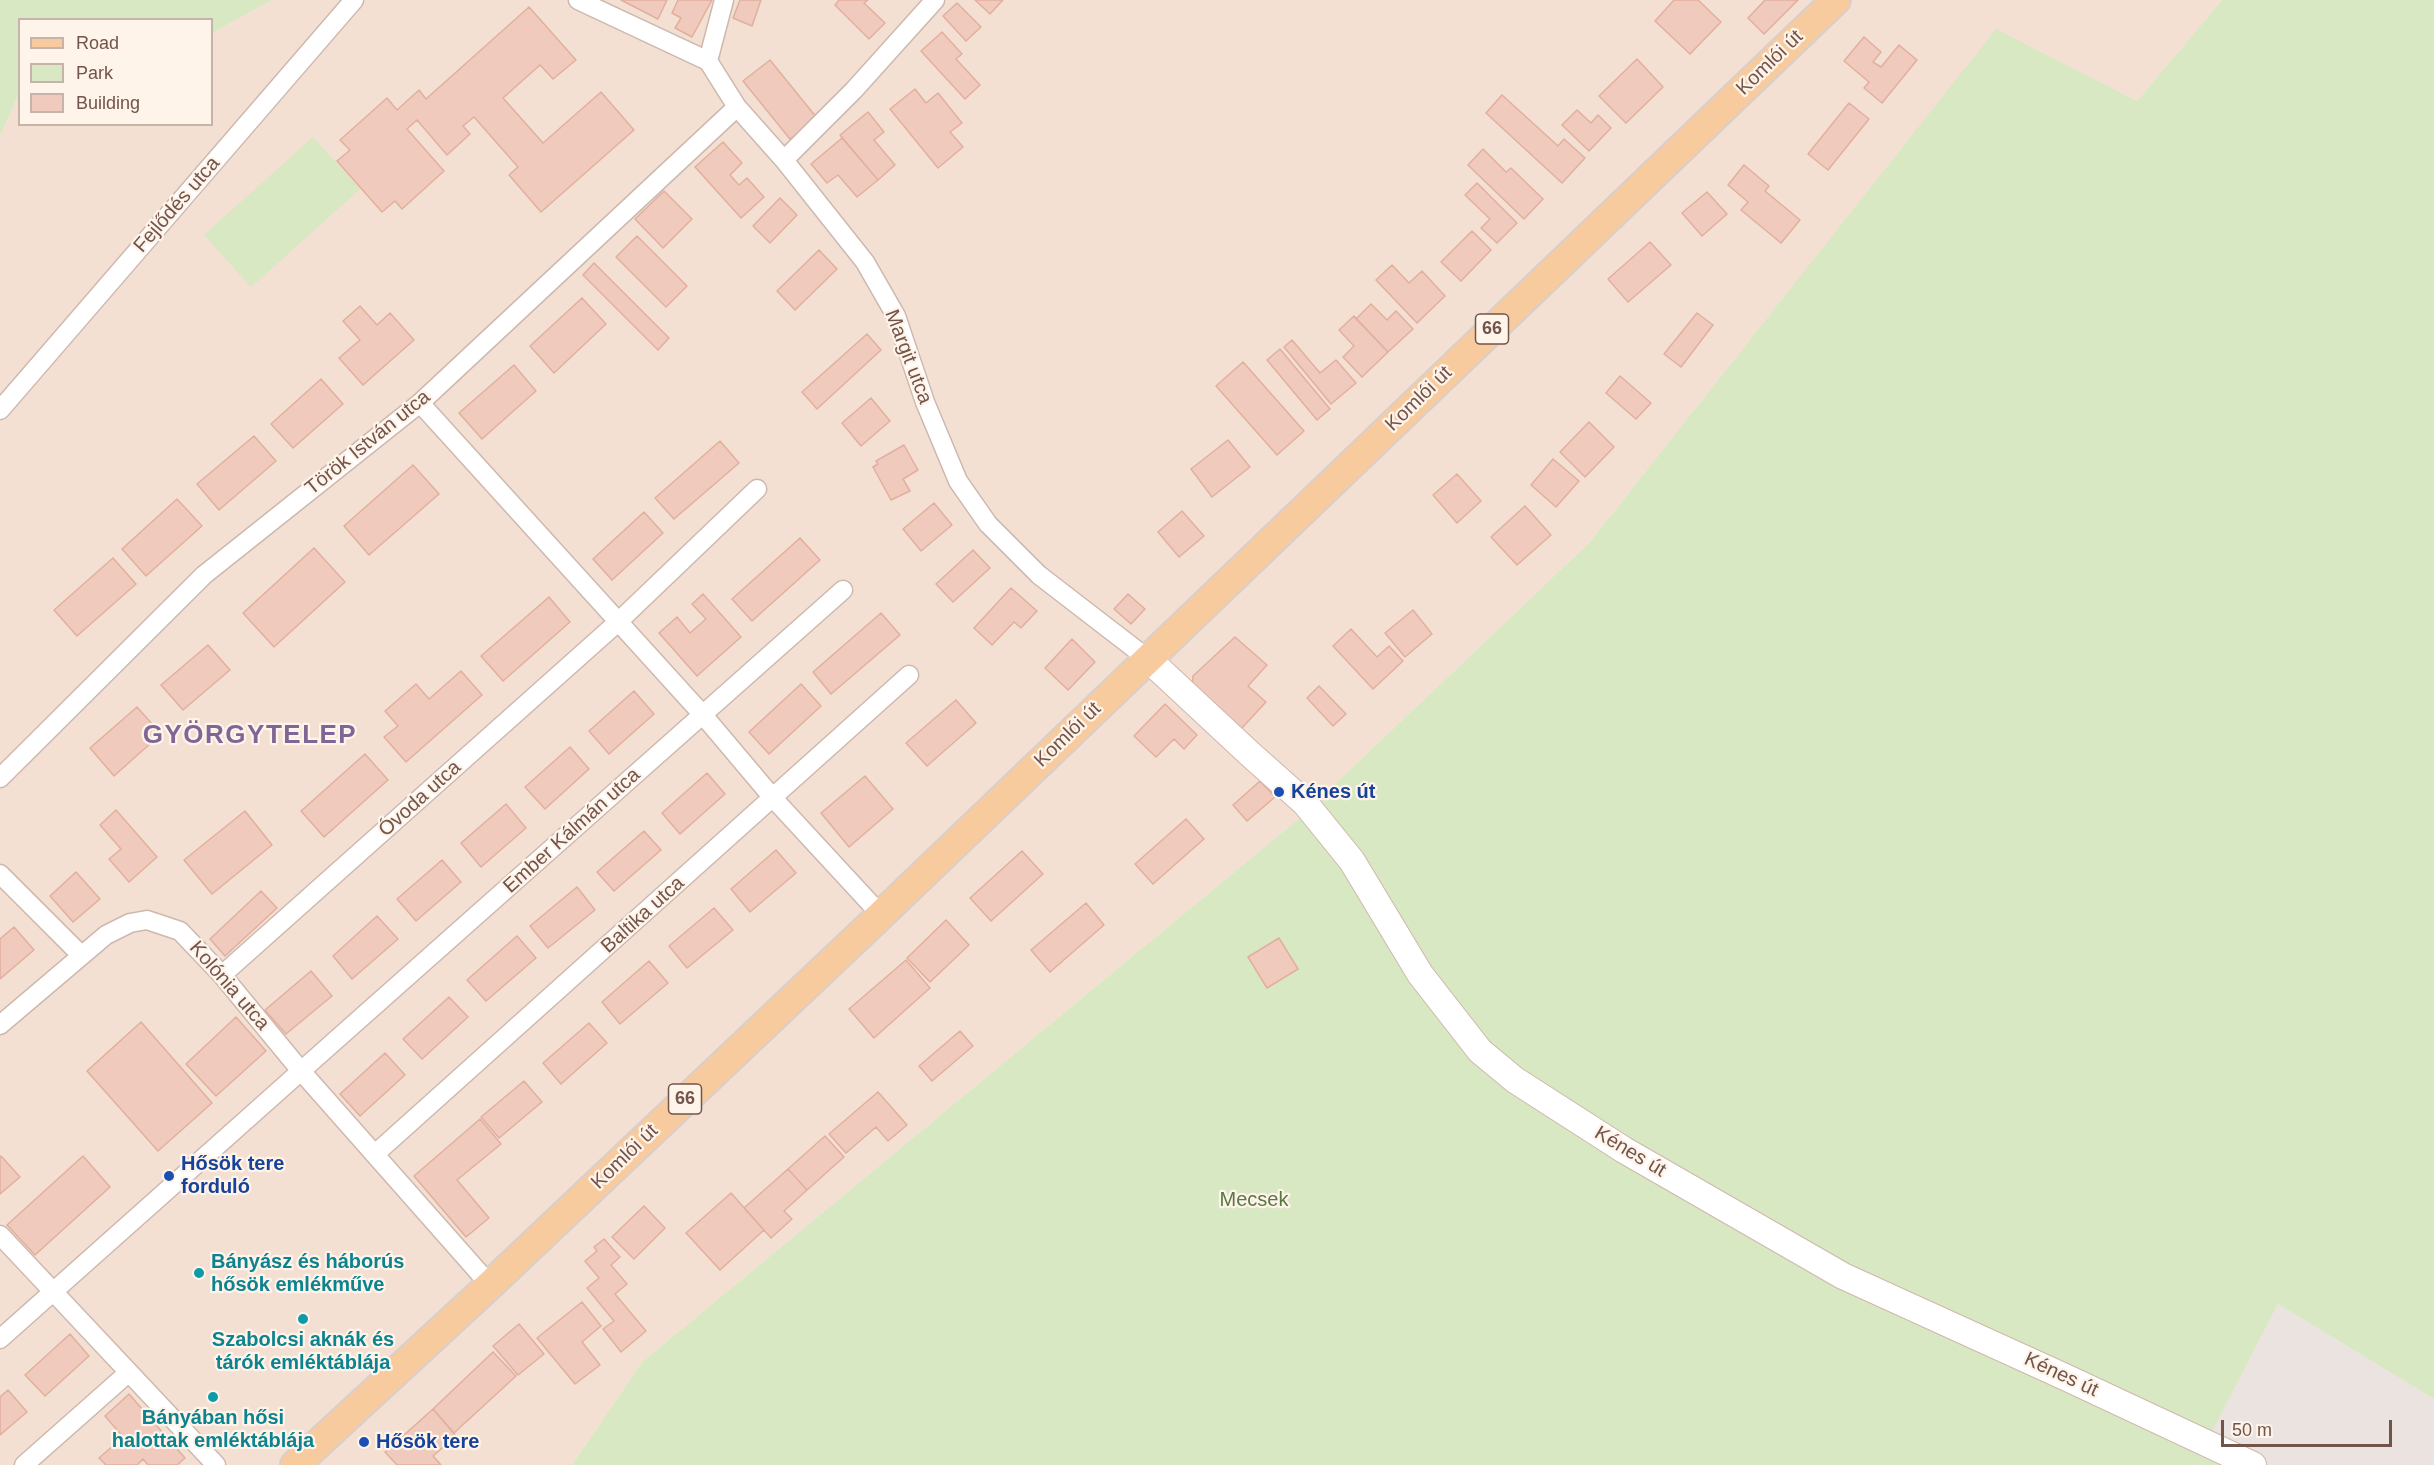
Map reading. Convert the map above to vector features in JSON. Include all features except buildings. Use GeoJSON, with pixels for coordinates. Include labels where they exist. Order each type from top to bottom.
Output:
{"type":"FeatureCollection","features":[{"type":"Feature","properties":{"kind":"main road","name":"Komlói út"},"geometry":{"type":"LineString","coordinates":[[295,1465],[881,915],[1836,0]]}},
{"type":"Feature","properties":{"kind":"street","name":"Fejlődés utca"},"geometry":{"type":"LineString","coordinates":[[0,410],[354,0]]}},
{"type":"Feature","properties":{"kind":"street"},"geometry":{"type":"LineString","coordinates":[[578,0],[708,61],[724,0]]}},
{"type":"Feature","properties":{"kind":"street"},"geometry":{"type":"LineString","coordinates":[[784,160],[854,90],[935,0]]}},
{"type":"Feature","properties":{"kind":"street","name":"Margit utca"},"geometry":{"type":"LineString","coordinates":[[708,61],[737,107],[784,160],[865,262],[896,316],[925,402],[958,481],[988,524],[1039,575],[1148,659]]}},
{"type":"Feature","properties":{"kind":"street","name":"Török István utca"},"geometry":{"type":"LineString","coordinates":[[0,778],[204,575],[420,403],[737,107]]}},
{"type":"Feature","properties":{"kind":"street"},"geometry":{"type":"LineString","coordinates":[[420,403],[703,715],[773,798],[881,915]]}},
{"type":"Feature","properties":{"kind":"street","name":"Óvoda utca"},"geometry":{"type":"LineString","coordinates":[[222,975],[618,622],[757,489]]}},
{"type":"Feature","properties":{"kind":"street","name":"Ember Kálmán utca"},"geometry":{"type":"LineString","coordinates":[[301,1071],[843,590]]}},
{"type":"Feature","properties":{"kind":"street","name":"Kénes út"},"geometry":{"type":"LineString","coordinates":[[1148,659],[1305,802],[1352,861],[1420,974],[1480,1051],[1515,1080],[1624,1150],[1843,1276],[2253,1465]]}},
{"type":"Feature","properties":{"kind":"street","name":"Baltika utca"},"geometry":{"type":"LineString","coordinates":[[375,1154],[909,675]]}},
{"type":"Feature","properties":{"kind":"street"},"geometry":{"type":"LineString","coordinates":[[0,874],[80,954]]}},
{"type":"Feature","properties":{"kind":"street","name":"Kolónia utca"},"geometry":{"type":"LineString","coordinates":[[0,1025],[80,954],[106,935],[130,923],[147,920],[180,931],[222,975],[301,1071]]}},
{"type":"Feature","properties":{"kind":"street"},"geometry":{"type":"LineString","coordinates":[[0,1339],[176,1185],[301,1071],[490,1284]]}},
{"type":"Feature","properties":{"kind":"street"},"geometry":{"type":"LineString","coordinates":[[0,1235],[216,1465]]}},
{"type":"Feature","properties":{"kind":"street"},"geometry":{"type":"LineString","coordinates":[[24,1465],[129,1373]]}},
{"type":"Feature","properties":{"kind":"shaded area"},"geometry":{"type":"Polygon","coordinates":[[[272,0],[2222,0],[2137,101],[1996,30],[1589,543],[1296,821],[642,1362],[572,1465],[0,1465],[0,136],[18,96],[18,126],[213,126],[213,32],[272,0]]]}},
{"type":"Feature","properties":{"kind":"shaded area"},"geometry":{"type":"Polygon","coordinates":[[[2278,1304],[2434,1399],[2434,1465],[2245,1465],[2205,1444],[2278,1304]]]}},
{"type":"Feature","properties":{"kind":"green space"},"geometry":{"type":"Polygon","coordinates":[[[0,0],[272,0],[213,32],[213,18],[18,18],[18,96],[0,136],[0,0]]]}},
{"type":"Feature","properties":{"kind":"green space","name":"Mecsek"},"geometry":{"type":"Polygon","coordinates":[[[2222,0],[2434,0],[2434,1399],[2278,1304],[2206,1443],[2245,1465],[572,1465],[642,1362],[1296,821],[1589,543],[1996,29],[2137,101],[2222,0]]]}},
{"type":"Feature","properties":{"kind":"green space"},"geometry":{"type":"Polygon","coordinates":[[[313,137],[360,189],[251,287],[204,235],[313,137]]]}},
{"type":"Feature","properties":{"kind":"place","name":"Kénes út"},"geometry":{"type":"Point","coordinates":[1279,792]}},
{"type":"Feature","properties":{"kind":"place","name":"Hősök tere forduló"},"geometry":{"type":"Point","coordinates":[169,1176]}},
{"type":"Feature","properties":{"kind":"place","name":"Bányász és háborús hősök emlékműve"},"geometry":{"type":"Point","coordinates":[199,1273]}},
{"type":"Feature","properties":{"kind":"place","name":"Szabolcsi aknák és tárók emléktáblája"},"geometry":{"type":"Point","coordinates":[303,1319]}},
{"type":"Feature","properties":{"kind":"place","name":"Bányában hősi halottak emléktáblája"},"geometry":{"type":"Point","coordinates":[213,1397]}},
{"type":"Feature","properties":{"kind":"place","name":"Hősök tere"},"geometry":{"type":"Point","coordinates":[364,1442]}},
{"type":"Feature","properties":{"kind":"district","name":"GYÖRGYTELEP"},"geometry":{"type":"Point","coordinates":[250,736]}}]}
